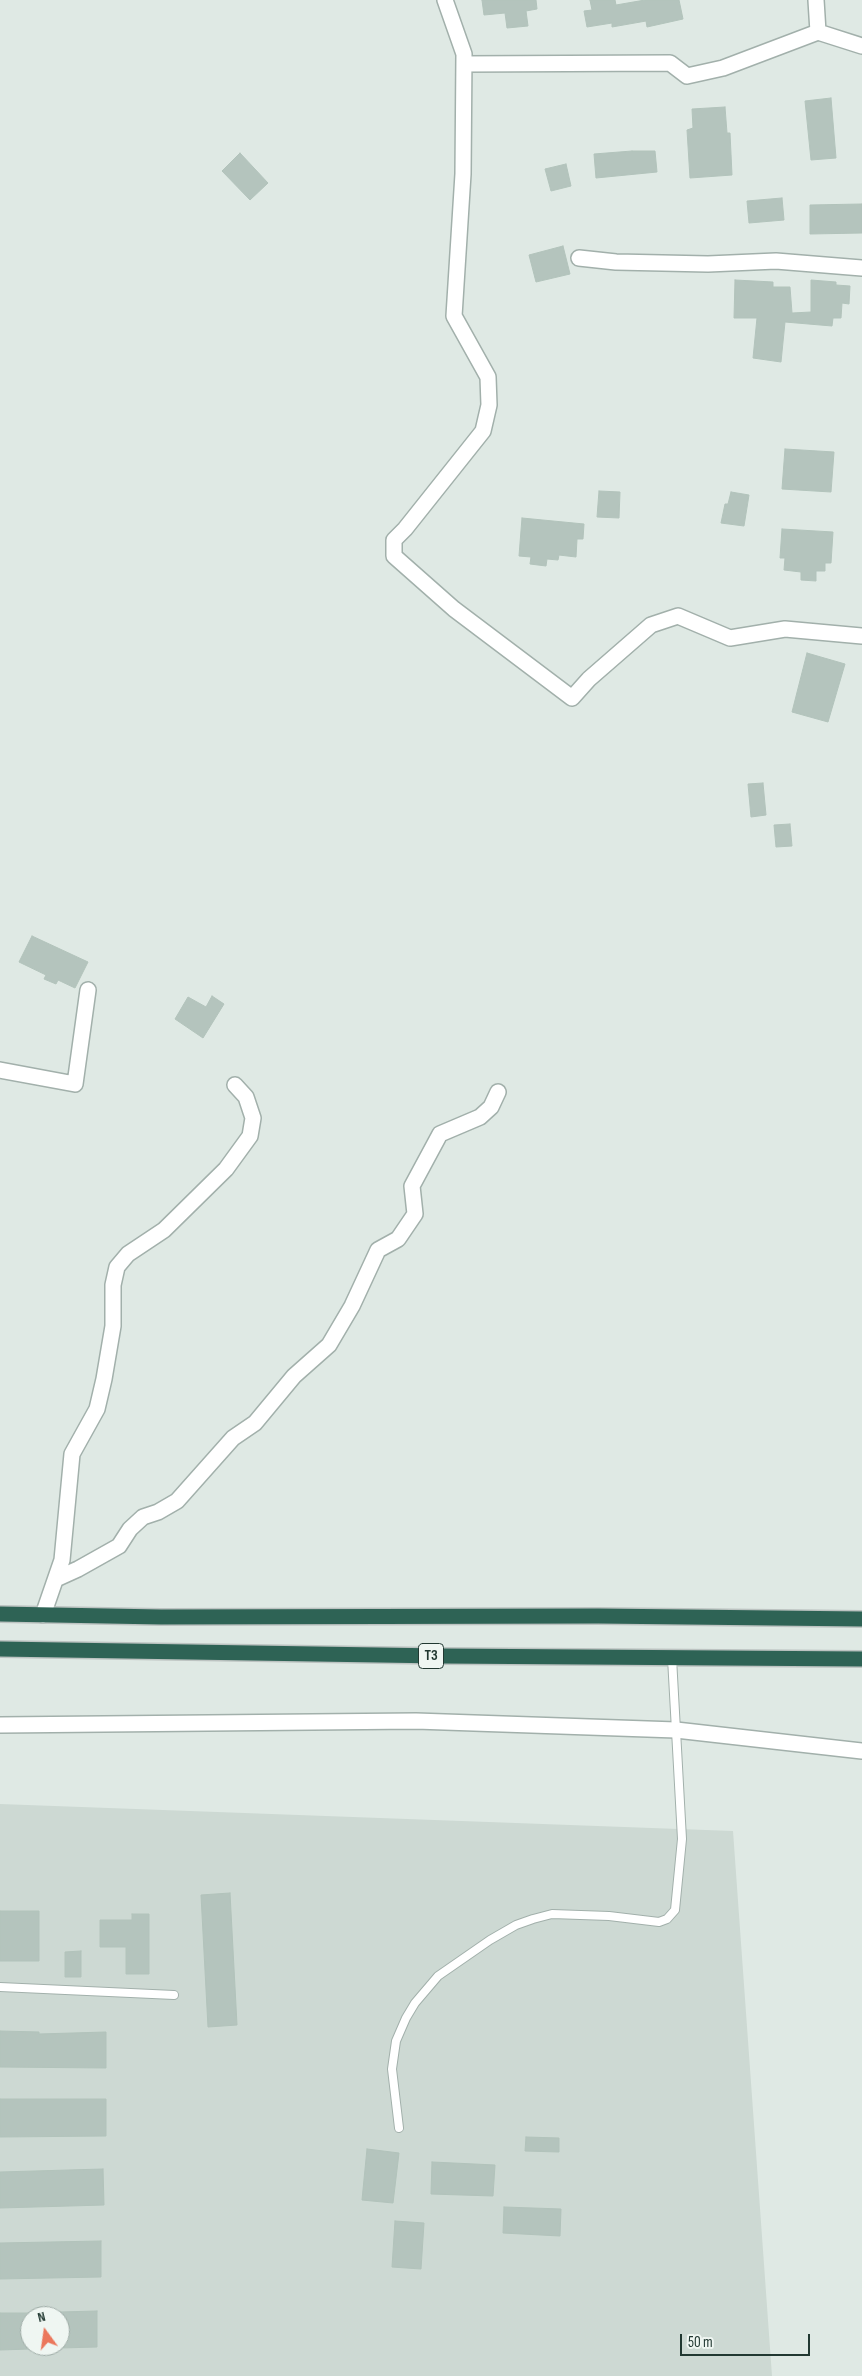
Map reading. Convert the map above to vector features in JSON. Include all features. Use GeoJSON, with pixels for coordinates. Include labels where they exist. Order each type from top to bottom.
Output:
{"type":"FeatureCollection","features":[{"type":"Feature","properties":{"kind":"highway"},"geometry":{"type":"LineString","coordinates":[[0,1614],[161,1618],[598,1616],[862,1619]]}},
{"type":"Feature","properties":{"kind":"highway","name":"T3"},"geometry":{"type":"LineString","coordinates":[[0,1649],[452,1656],[862,1659]]}},
{"type":"Feature","properties":{"kind":"street"},"geometry":{"type":"LineString","coordinates":[[445,0],[464,54],[463,174],[454,316],[488,377],[489,405],[483,431],[405,529],[394,540],[394,556],[454,609],[572,698],[589,680],[651,625],[678,616],[730,638],[785,629],[862,636]]}},
{"type":"Feature","properties":{"kind":"street"},"geometry":{"type":"LineString","coordinates":[[816,0],[818,32]]}},
{"type":"Feature","properties":{"kind":"street"},"geometry":{"type":"LineString","coordinates":[[464,64],[670,63],[687,76],[723,68],[818,32],[862,46]]}},
{"type":"Feature","properties":{"kind":"street"},"geometry":{"type":"LineString","coordinates":[[579,258],[616,262],[708,264],[776,262],[862,268]]}},
{"type":"Feature","properties":{"kind":"street"},"geometry":{"type":"LineString","coordinates":[[0,1070],[75,1084],[88,990]]}},
{"type":"Feature","properties":{"kind":"street"},"geometry":{"type":"LineString","coordinates":[[43,1615],[62,1560],[72,1454],[97,1410],[104,1379],[112,1326],[113,1285],[117,1267],[128,1254],[164,1230],[226,1169],[250,1136],[253,1118],[246,1097],[235,1085]]}},
{"type":"Feature","properties":{"kind":"street"},"geometry":{"type":"LineString","coordinates":[[56,1578],[78,1569],[119,1546],[130,1529],[143,1517],[158,1512],[177,1501],[233,1438],[255,1424],[294,1376],[329,1344],[352,1306],[378,1250],[398,1239],[415,1214],[412,1186],[440,1134],[480,1117],[491,1107],[498,1092]]}},
{"type":"Feature","properties":{"kind":"street"},"geometry":{"type":"LineString","coordinates":[[0,1726],[416,1721],[676,1730],[862,1751]]}},
{"type":"Feature","properties":{"kind":"lane"},"geometry":{"type":"LineString","coordinates":[[399,2128],[392,2069],[396,2042],[406,2018],[415,2003],[438,1976],[490,1940],[516,1925],[533,1919],[552,1914],[609,1916],[658,1922],[667,1919],[675,1910],[682,1839],[672,1658]]}},
{"type":"Feature","properties":{"kind":"lane"},"geometry":{"type":"LineString","coordinates":[[0,1987],[174,1995]]}},
{"type":"Feature","properties":{"kind":"shaded area"},"geometry":{"type":"Polygon","coordinates":[[[0,1804],[733,1831],[772,2376],[0,2376],[0,1804]]]}},
{"type":"Feature","properties":{"kind":"building"},"geometry":{"type":"Polygon","coordinates":[[[482,0],[536,0],[537,9],[526,11],[528,26],[507,28],[505,13],[484,15],[482,0]]]}},
{"type":"Feature","properties":{"kind":"building"},"geometry":{"type":"Polygon","coordinates":[[[590,0],[615,0],[616,5],[645,0],[679,0],[683,19],[647,27],[646,21],[612,27],[612,23],[587,27],[584,11],[592,10],[590,0]]]}},
{"type":"Feature","properties":{"kind":"building"},"geometry":{"type":"Polygon","coordinates":[[[831,98],[836,158],[811,160],[805,101],[831,98]]]}},
{"type":"Feature","properties":{"kind":"building"},"geometry":{"type":"Polygon","coordinates":[[[725,107],[727,133],[730,133],[732,175],[690,178],[687,130],[693,128],[692,109],[725,107]]]}},
{"type":"Feature","properties":{"kind":"building"},"geometry":{"type":"Polygon","coordinates":[[[655,151],[657,172],[596,178],[594,154],[655,151]]]}},
{"type":"Feature","properties":{"kind":"building"},"geometry":{"type":"Polygon","coordinates":[[[240,153],[268,183],[250,200],[222,171],[240,153]]]}},
{"type":"Feature","properties":{"kind":"building"},"geometry":{"type":"Polygon","coordinates":[[[566,164],[571,186],[551,191],[545,169],[566,164]]]}},
{"type":"Feature","properties":{"kind":"building"},"geometry":{"type":"Polygon","coordinates":[[[782,198],[784,220],[749,223],[747,201],[782,198]]]}},
{"type":"Feature","properties":{"kind":"building"},"geometry":{"type":"Polygon","coordinates":[[[862,204],[862,233],[810,234],[810,205],[862,204]]]}},
{"type":"Feature","properties":{"kind":"building"},"geometry":{"type":"Polygon","coordinates":[[[563,246],[570,274],[536,282],[529,255],[563,246]]]}},
{"type":"Feature","properties":{"kind":"building"},"geometry":{"type":"Polygon","coordinates":[[[735,280],[773,282],[773,287],[790,287],[792,313],[811,312],[811,280],[836,282],[836,285],[850,286],[849,304],[842,303],[841,318],[833,318],[832,326],[785,322],[781,362],[753,358],[757,318],[734,318],[735,280]]]}},
{"type":"Feature","properties":{"kind":"building"},"geometry":{"type":"Polygon","coordinates":[[[785,449],[834,452],[831,492],[782,489],[785,449]]]}},
{"type":"Feature","properties":{"kind":"building"},"geometry":{"type":"Polygon","coordinates":[[[599,491],[620,492],[619,518],[597,517],[599,491]]]}},
{"type":"Feature","properties":{"kind":"building"},"geometry":{"type":"Polygon","coordinates":[[[731,492],[749,495],[744,526],[721,523],[725,504],[728,504],[731,492]]]}},
{"type":"Feature","properties":{"kind":"building"},"geometry":{"type":"Polygon","coordinates":[[[522,518],[584,524],[583,539],[577,539],[576,557],[559,555],[558,560],[547,559],[546,566],[530,564],[531,557],[519,556],[522,518]]]}},
{"type":"Feature","properties":{"kind":"building"},"geometry":{"type":"Polygon","coordinates":[[[782,529],[833,532],[831,563],[825,563],[825,571],[816,571],[816,581],[801,580],[801,572],[784,570],[785,558],[780,558],[782,529]]]}},
{"type":"Feature","properties":{"kind":"building"},"geometry":{"type":"Polygon","coordinates":[[[807,653],[845,664],[828,722],[792,712],[807,653]]]}},
{"type":"Feature","properties":{"kind":"building"},"geometry":{"type":"Polygon","coordinates":[[[763,783],[766,815],[751,817],[748,784],[763,783]]]}},
{"type":"Feature","properties":{"kind":"building"},"geometry":{"type":"Polygon","coordinates":[[[790,824],[792,846],[776,847],[774,825],[790,824]]]}},
{"type":"Feature","properties":{"kind":"building"},"geometry":{"type":"Polygon","coordinates":[[[32,936],[88,962],[75,988],[58,980],[56,984],[44,979],[46,975],[19,962],[32,936]]]}},
{"type":"Feature","properties":{"kind":"building"},"geometry":{"type":"Polygon","coordinates":[[[212,996],[224,1004],[203,1038],[175,1019],[188,997],[206,1007],[212,996]]]}},
{"type":"Feature","properties":{"kind":"building"},"geometry":{"type":"Polygon","coordinates":[[[230,1893],[237,2025],[208,2027],[201,1895],[230,1893]]]}},
{"type":"Feature","properties":{"kind":"building"},"geometry":{"type":"Polygon","coordinates":[[[0,1911],[39,1911],[39,1961],[0,1961],[0,1911]]]}},
{"type":"Feature","properties":{"kind":"building"},"geometry":{"type":"Polygon","coordinates":[[[132,1914],[149,1914],[149,1974],[126,1974],[126,1947],[100,1947],[100,1920],[132,1920],[132,1914]]]}},
{"type":"Feature","properties":{"kind":"building"},"geometry":{"type":"Polygon","coordinates":[[[81,1951],[81,1977],[65,1977],[65,1952],[81,1951]]]}},
{"type":"Feature","properties":{"kind":"building"},"geometry":{"type":"Polygon","coordinates":[[[0,2031],[39,2032],[39,2034],[106,2032],[106,2068],[0,2067],[0,2031]]]}},
{"type":"Feature","properties":{"kind":"building"},"geometry":{"type":"Polygon","coordinates":[[[0,2099],[106,2099],[106,2136],[0,2137],[0,2099]]]}},
{"type":"Feature","properties":{"kind":"building"},"geometry":{"type":"Polygon","coordinates":[[[526,2137],[559,2138],[559,2152],[525,2151],[526,2137]]]}},
{"type":"Feature","properties":{"kind":"building"},"geometry":{"type":"Polygon","coordinates":[[[367,2149],[399,2153],[393,2203],[362,2200],[367,2149]]]}},
{"type":"Feature","properties":{"kind":"building"},"geometry":{"type":"Polygon","coordinates":[[[432,2162],[495,2165],[493,2196],[431,2194],[432,2162]]]}},
{"type":"Feature","properties":{"kind":"building"},"geometry":{"type":"Polygon","coordinates":[[[103,2169],[104,2205],[0,2208],[0,2172],[103,2169]]]}},
{"type":"Feature","properties":{"kind":"building"},"geometry":{"type":"Polygon","coordinates":[[[504,2207],[561,2209],[560,2236],[503,2233],[504,2207]]]}},
{"type":"Feature","properties":{"kind":"building"},"geometry":{"type":"Polygon","coordinates":[[[395,2221],[424,2223],[421,2269],[392,2267],[395,2221]]]}},
{"type":"Feature","properties":{"kind":"building"},"geometry":{"type":"Polygon","coordinates":[[[101,2241],[101,2277],[0,2279],[0,2243],[101,2241]]]}},
{"type":"Feature","properties":{"kind":"building"},"geometry":{"type":"Polygon","coordinates":[[[97,2311],[97,2347],[70,2348],[70,2312],[97,2311]]]}},
{"type":"Feature","properties":{"kind":"building"},"geometry":{"type":"Polygon","coordinates":[[[0,2313],[20,2313],[20,2349],[0,2350],[0,2313]]]}}]}
